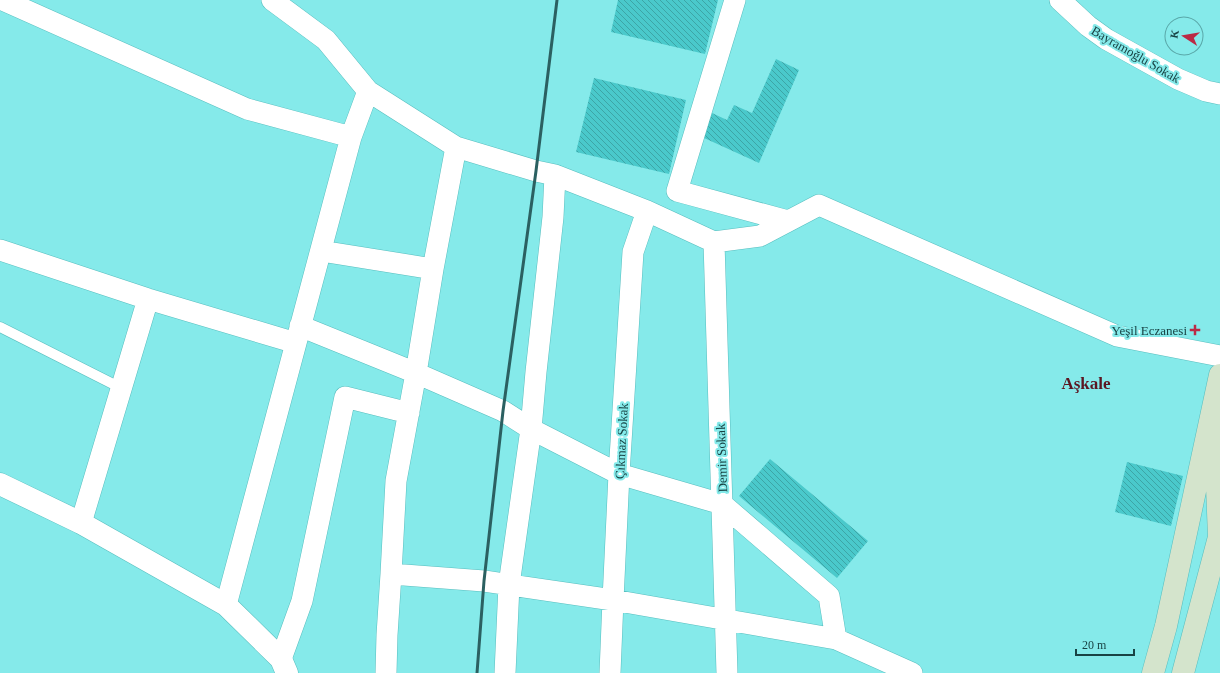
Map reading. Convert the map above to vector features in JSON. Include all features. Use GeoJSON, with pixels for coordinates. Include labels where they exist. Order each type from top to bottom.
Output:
{"type":"FeatureCollection","features":[{"type":"Feature","properties":{"kind":"main road"},"geometry":{"type":"LineString","coordinates":[[1153,673],[1166,626],[1218,391]]}},
{"type":"Feature","properties":{"kind":"main road"},"geometry":{"type":"LineString","coordinates":[[1182,673],[1219,537],[1218,391]]}},
{"type":"Feature","properties":{"kind":"street"},"geometry":{"type":"LineString","coordinates":[[3,0],[247,109],[351,137]]}},
{"type":"Feature","properties":{"kind":"street"},"geometry":{"type":"LineString","coordinates":[[272,0],[326,40],[368,91],[456,147],[536,171],[555,175],[647,211],[714,242],[760,236],[819,206],[1117,336],[1220,356]]}},
{"type":"Feature","properties":{"kind":"street"},"geometry":{"type":"LineString","coordinates":[[734,0],[677,191],[788,221]]}},
{"type":"Feature","properties":{"kind":"street","name":"Bayramoğlu Sokak"},"geometry":{"type":"LineString","coordinates":[[1060,0],[1088,26],[1106,39],[1178,79],[1206,91],[1220,94]]}},
{"type":"Feature","properties":{"kind":"street"},"geometry":{"type":"LineString","coordinates":[[226,605],[351,137],[368,91]]}},
{"type":"Feature","properties":{"kind":"street"},"geometry":{"type":"LineString","coordinates":[[386,673],[396,481],[456,147]]}},
{"type":"Feature","properties":{"kind":"street"},"geometry":{"type":"LineString","coordinates":[[505,673],[510,585],[531,428],[553,217],[555,175]]}},
{"type":"Feature","properties":{"kind":"street","name":"Çıkmaz Sokak"},"geometry":{"type":"LineString","coordinates":[[610,673],[619,474],[633,252],[647,211]]}},
{"type":"Feature","properties":{"kind":"street","name":"Demir Sokak"},"geometry":{"type":"LineString","coordinates":[[714,242],[727,673]]}},
{"type":"Feature","properties":{"kind":"street"},"geometry":{"type":"LineString","coordinates":[[0,250],[148,299],[298,334],[416,373],[503,411],[531,428],[619,474],[722,504],[829,596],[836,639]]}},
{"type":"Feature","properties":{"kind":"street"},"geometry":{"type":"LineString","coordinates":[[320,251],[433,270]]}},
{"type":"Feature","properties":{"kind":"street"},"geometry":{"type":"LineString","coordinates":[[81,523],[148,299]]}},
{"type":"Feature","properties":{"kind":"street"},"geometry":{"type":"LineString","coordinates":[[284,666],[302,602],[345,396],[408,413]]}},
{"type":"Feature","properties":{"kind":"street"},"geometry":{"type":"LineString","coordinates":[[0,484],[81,523],[226,605],[284,666]]}},
{"type":"Feature","properties":{"kind":"street"},"geometry":{"type":"LineString","coordinates":[[391,574],[484,581],[613,600],[836,639],[912,673]]}},
{"type":"Feature","properties":{"kind":"lane"},"geometry":{"type":"LineString","coordinates":[[0,327],[121,388]]}},
{"type":"Feature","properties":{"kind":"building"},"geometry":{"type":"Polygon","coordinates":[[[618,0],[718,0],[705,54],[611,32],[618,0]]]}},
{"type":"Feature","properties":{"kind":"building"},"geometry":{"type":"Polygon","coordinates":[[[776,59],[799,70],[759,163],[702,137],[712,113],[727,120],[734,105],[752,113],[776,59]]]}},
{"type":"Feature","properties":{"kind":"building"},"geometry":{"type":"Polygon","coordinates":[[[594,78],[686,100],[669,174],[576,152],[594,78]]]}},
{"type":"Feature","properties":{"kind":"building"},"geometry":{"type":"Polygon","coordinates":[[[770,459],[868,541],[837,578],[739,496],[770,459]]]}},
{"type":"Feature","properties":{"kind":"building"},"geometry":{"type":"Polygon","coordinates":[[[1127,462],[1183,476],[1171,526],[1115,512],[1127,462]]]}},
{"type":"Feature","properties":{"kind":"railway"},"geometry":{"type":"LineString","coordinates":[[477,673],[484,581],[503,411],[536,171],[557,0]]}},
{"type":"Feature","properties":{"kind":"place","name":"Yeşil Eczanesi"},"geometry":{"type":"Point","coordinates":[1195,330]}},
{"type":"Feature","properties":{"kind":"district","name":"Aşkale"},"geometry":{"type":"Point","coordinates":[1086,383]}}]}
